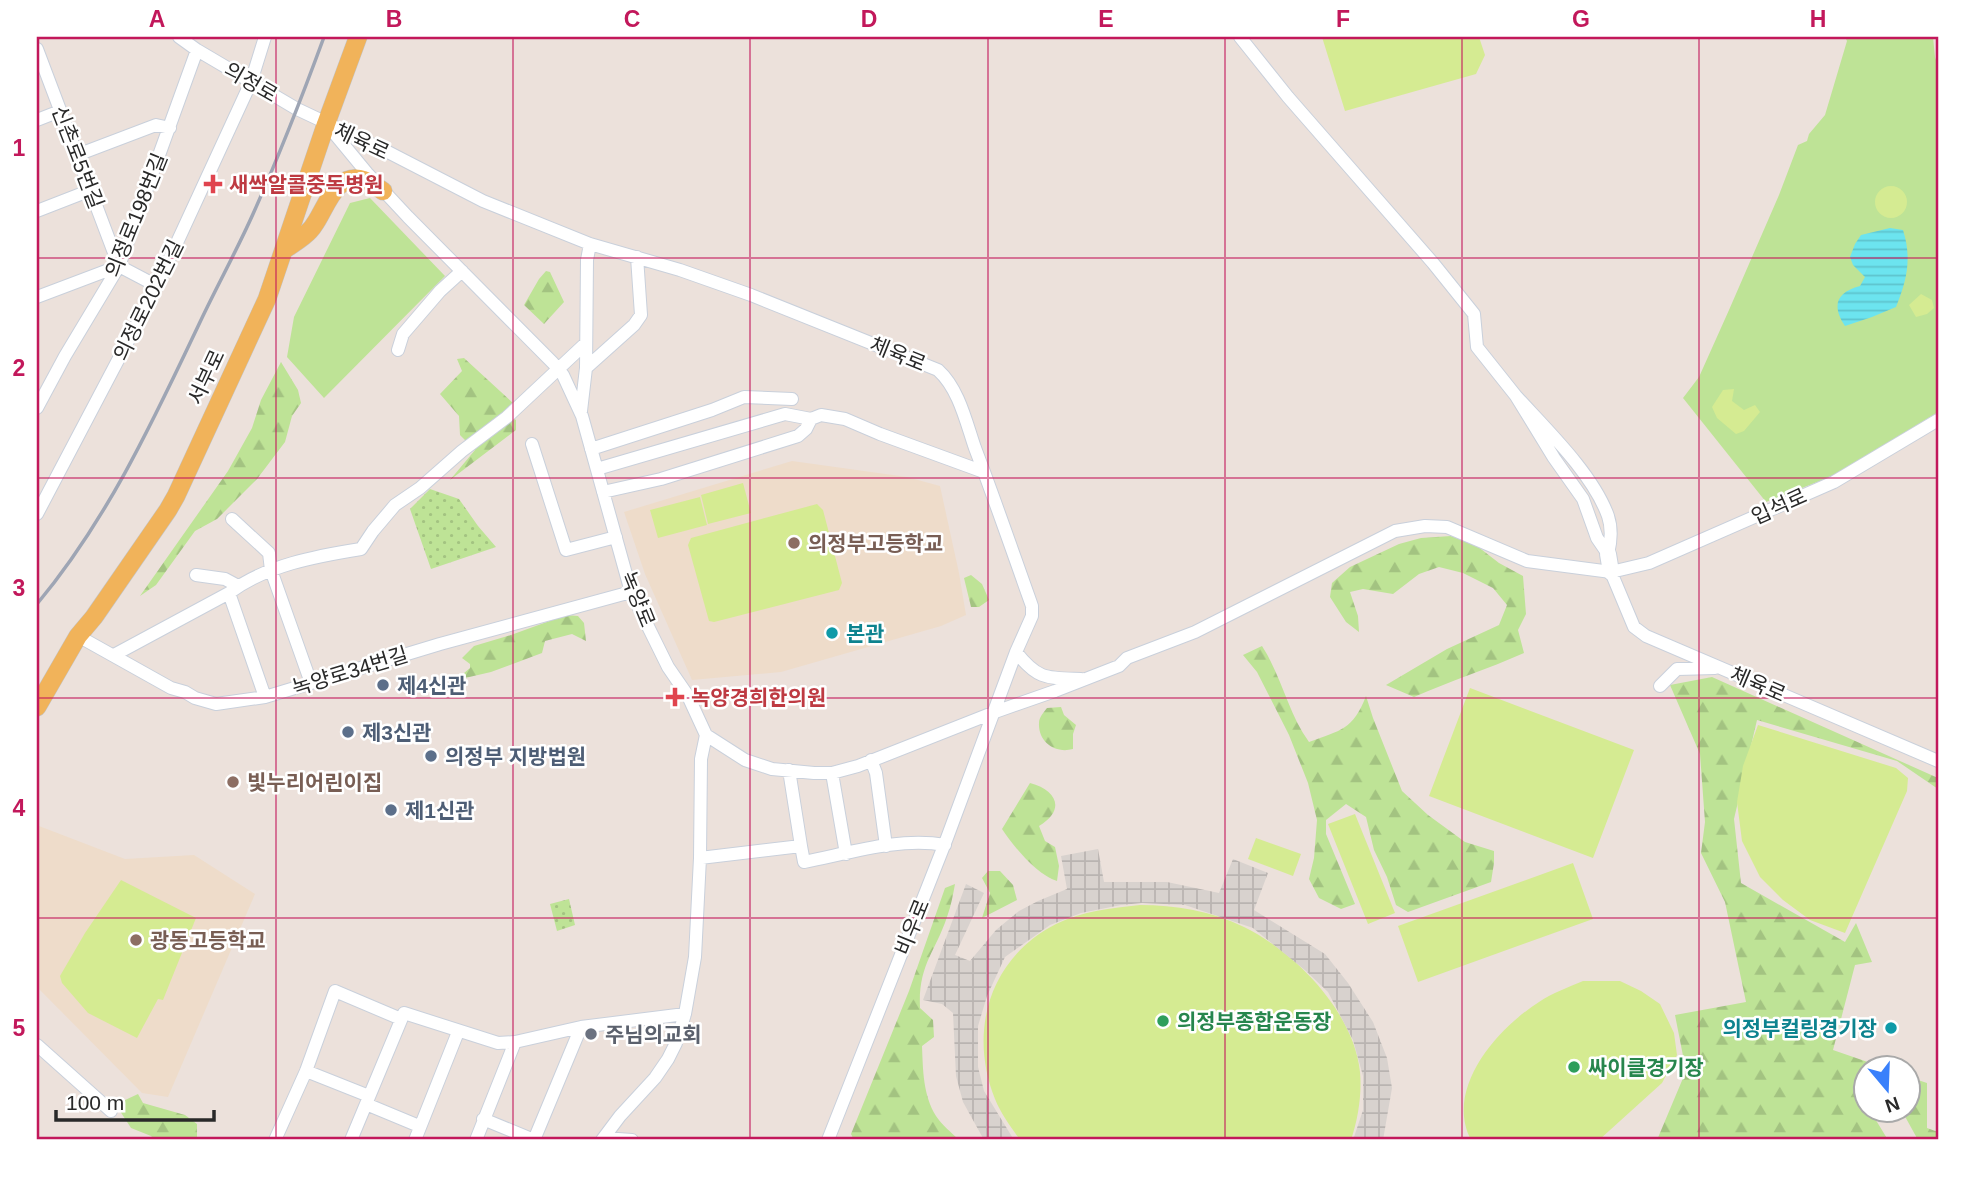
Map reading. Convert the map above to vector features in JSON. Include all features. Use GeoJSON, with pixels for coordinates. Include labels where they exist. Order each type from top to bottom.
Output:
{"type":"FeatureCollection","features":[{"type":"Feature","properties":{"kind":"main road","name":"서부로"},"geometry":{"type":"LineString","coordinates":[[37,707],[78,636],[169,510],[176,496],[267,299],[358,37]]}},
{"type":"Feature","properties":{"kind":"main road"},"geometry":{"type":"LineString","coordinates":[[284,250],[313,227],[331,195],[345,181],[363,179],[383,191]]}},
{"type":"Feature","properties":{"kind":"street","name":"의정로"},"geometry":{"type":"LineString","coordinates":[[179,37],[326,124]]}},
{"type":"Feature","properties":{"kind":"street","name":"의정로202번길"},"geometry":{"type":"LineString","coordinates":[[38,509],[157,286],[251,82],[265,37]]}},
{"type":"Feature","properties":{"kind":"street"},"geometry":{"type":"LineString","coordinates":[[1240,37],[1474,314],[1477,347],[1516,396],[1567,450],[1595,491],[1609,518],[1611,544],[1608,554],[1612,572]]}},
{"type":"Feature","properties":{"kind":"street","name":"신촌로5번길"},"geometry":{"type":"LineString","coordinates":[[37,49],[119,266]]}},
{"type":"Feature","properties":{"kind":"street","name":"의정로198번길"},"geometry":{"type":"LineString","coordinates":[[37,408],[119,266],[197,50]]}},
{"type":"Feature","properties":{"kind":"street"},"geometry":{"type":"LineString","coordinates":[[37,120],[60,111]]}},
{"type":"Feature","properties":{"kind":"street","name":"녹양로"},"geometry":{"type":"LineString","coordinates":[[326,124],[383,191],[559,370],[581,411],[631,592],[668,667],[688,696],[706,735]]}},
{"type":"Feature","properties":{"kind":"street","name":"체육로"},"geometry":{"type":"LineString","coordinates":[[326,124],[386,151],[483,201],[590,244],[751,295],[938,370],[947,378],[954,391],[1032,606],[1032,615],[995,712]]}},
{"type":"Feature","properties":{"kind":"street"},"geometry":{"type":"LineString","coordinates":[[77,155],[156,125],[170,128]]}},
{"type":"Feature","properties":{"kind":"street"},"geometry":{"type":"LineString","coordinates":[[37,211],[90,190]]}},
{"type":"Feature","properties":{"kind":"street"},"geometry":{"type":"LineString","coordinates":[[581,411],[586,368],[587,260],[590,244]]}},
{"type":"Feature","properties":{"kind":"street"},"geometry":{"type":"LineString","coordinates":[[586,368],[634,326],[641,315],[637,257]]}},
{"type":"Feature","properties":{"kind":"street"},"geometry":{"type":"LineString","coordinates":[[37,297],[119,266],[157,286]]}},
{"type":"Feature","properties":{"kind":"street"},"geometry":{"type":"LineString","coordinates":[[398,349],[403,334],[440,291],[462,271]]}},
{"type":"Feature","properties":{"kind":"street"},"geometry":{"type":"LineString","coordinates":[[114,655],[271,570],[338,552],[362,549],[395,505],[507,417],[586,343]]}},
{"type":"Feature","properties":{"kind":"street"},"geometry":{"type":"LineString","coordinates":[[591,449],[744,397],[792,399]]}},
{"type":"Feature","properties":{"kind":"street"},"geometry":{"type":"LineString","coordinates":[[597,469],[785,414],[811,419],[821,415],[845,419],[984,472]]}},
{"type":"Feature","properties":{"kind":"street"},"geometry":{"type":"LineString","coordinates":[[603,492],[661,479],[798,436],[806,429],[811,419]]}},
{"type":"Feature","properties":{"kind":"street","name":"입석로"},"geometry":{"type":"LineString","coordinates":[[832,773],[858,766],[1119,666],[1128,658],[1195,632],[1395,531],[1425,526],[1447,527],[1527,562],[1612,572],[1649,564],[1835,482],[1938,421]]}},
{"type":"Feature","properties":{"kind":"street"},"geometry":{"type":"LineString","coordinates":[[532,444],[566,550],[616,537]]}},
{"type":"Feature","properties":{"kind":"street"},"geometry":{"type":"LineString","coordinates":[[232,519],[270,553],[271,570],[311,683]]}},
{"type":"Feature","properties":{"kind":"street","name":"체육로"},"geometry":{"type":"LineString","coordinates":[[1612,572],[1634,627],[1646,636],[1938,761]]}},
{"type":"Feature","properties":{"kind":"street"},"geometry":{"type":"LineString","coordinates":[[196,575],[225,579],[233,590],[265,697]]}},
{"type":"Feature","properties":{"kind":"street","name":"녹양로34번길"},"geometry":{"type":"LineString","coordinates":[[78,636],[171,688],[216,704],[265,697],[440,644],[631,592]]}},
{"type":"Feature","properties":{"kind":"street"},"geometry":{"type":"LineString","coordinates":[[1016,652],[1029,668],[1047,677],[1088,679]]}},
{"type":"Feature","properties":{"kind":"street"},"geometry":{"type":"LineString","coordinates":[[1660,686],[1676,669],[1719,667]]}},
{"type":"Feature","properties":{"kind":"street","name":"비우로"},"geometry":{"type":"LineString","coordinates":[[828,1140],[995,712]]}},
{"type":"Feature","properties":{"kind":"street"},"geometry":{"type":"LineString","coordinates":[[603,1139],[668,1059],[685,1014],[695,957],[701,759],[706,735],[745,760],[772,768],[814,774],[832,773],[846,854]]}},
{"type":"Feature","properties":{"kind":"street"},"geometry":{"type":"LineString","coordinates":[[871,760],[876,773],[886,846]]}},
{"type":"Feature","properties":{"kind":"street"},"geometry":{"type":"LineString","coordinates":[[789,770],[804,862],[924,841],[945,845]]}},
{"type":"Feature","properties":{"kind":"street"},"geometry":{"type":"LineString","coordinates":[[700,858],[802,846]]}},
{"type":"Feature","properties":{"kind":"street"},"geometry":{"type":"LineString","coordinates":[[275,1140],[306,1071],[335,991],[401,1019]]}},
{"type":"Feature","properties":{"kind":"street"},"geometry":{"type":"LineString","coordinates":[[351,1140],[404,1013],[498,1043],[515,1042],[581,1027],[685,1014]]}},
{"type":"Feature","properties":{"kind":"street"},"geometry":{"type":"LineString","coordinates":[[483,1119],[534,1140],[581,1027]]}},
{"type":"Feature","properties":{"kind":"street"},"geometry":{"type":"LineString","coordinates":[[415,1140],[458,1032]]}},
{"type":"Feature","properties":{"kind":"street"},"geometry":{"type":"LineString","coordinates":[[476,1140],[515,1042]]}},
{"type":"Feature","properties":{"kind":"street"},"geometry":{"type":"LineString","coordinates":[[37,1045],[111,1111]]}},
{"type":"Feature","properties":{"kind":"street"},"geometry":{"type":"LineString","coordinates":[[306,1071],[419,1126]]}},
{"type":"Feature","properties":{"kind":"street"},"geometry":{"type":"LineString","coordinates":[[603,1139],[632,1140]]}},
{"type":"Feature","properties":{"kind":"shaded area","name":"의정부고등학교"},"geometry":{"type":"Polygon","coordinates":[[[792,461],[907,477],[940,486],[966,615],[941,626],[781,672],[692,680],[645,574],[624,512],[792,461]]]}},
{"type":"Feature","properties":{"kind":"shaded area","name":"광동고등학교"},"geometry":{"type":"Polygon","coordinates":[[[39,826],[125,859],[194,855],[255,894],[168,1097],[142,1093],[37,987],[39,826]]]}},
{"type":"Feature","properties":{"kind":"shaded area"},"geometry":{"type":"Polygon","coordinates":[[[1098,849],[1104,882],[1167,882],[1219,893],[1233,859],[1268,873],[1254,910],[1325,954],[1373,1022],[1387,1058],[1392,1088],[1383,1140],[1353,1140],[1363,1110],[1363,1076],[1353,1040],[1328,992],[1253,928],[1185,905],[1142,903],[1081,913],[1050,925],[1005,957],[987,996],[978,1026],[978,1067],[984,1091],[1014,1140],[984,1140],[963,1102],[956,1076],[953,1013],[942,1004],[923,1000],[966,884],[984,893],[955,955],[970,961],[996,930],[1019,911],[1067,889],[1061,856],[1098,849]]]}},
{"type":"Feature","properties":{"kind":"green space"},"geometry":{"type":"Polygon","coordinates":[[[1322,37],[1479,37],[1485,55],[1476,74],[1345,111],[1322,37]]]}},
{"type":"Feature","properties":{"kind":"green space"},"geometry":{"type":"Polygon","coordinates":[[[1845,37],[1933,37],[1938,66],[1938,412],[1838,474],[1766,502],[1683,398],[1699,377],[1779,195],[1798,145],[1807,141],[1809,134],[1825,115],[1847,41],[1845,37]]]}},
{"type":"Feature","properties":{"kind":"green space"},"geometry":{"type":"Polygon","coordinates":[[[1891,186],[1903,190],[1907,202],[1903,214],[1891,218],[1879,214],[1875,202],[1879,190],[1891,186]]]}},
{"type":"Feature","properties":{"kind":"green space"},"geometry":{"type":"Polygon","coordinates":[[[370,198],[445,276],[324,398],[287,357],[294,317],[350,203],[370,198]]]}},
{"type":"Feature","properties":{"kind":"green space"},"geometry":{"type":"Polygon","coordinates":[[[546,271],[550,272],[564,302],[544,324],[524,305],[546,271]]]}},
{"type":"Feature","properties":{"kind":"green space"},"geometry":{"type":"Polygon","coordinates":[[[1921,294],[1932,300],[1934,308],[1927,314],[1916,317],[1909,305],[1921,294]]]}},
{"type":"Feature","properties":{"kind":"green space"},"geometry":{"type":"Polygon","coordinates":[[[464,358],[513,403],[506,412],[516,420],[516,430],[450,480],[475,450],[460,435],[459,416],[440,394],[462,371],[457,359],[464,358]]]}},
{"type":"Feature","properties":{"kind":"green space"},"geometry":{"type":"Polygon","coordinates":[[[281,362],[298,390],[301,403],[292,416],[285,442],[257,479],[217,519],[195,531],[156,585],[140,596],[228,471],[252,428],[261,400],[281,362]]]}},
{"type":"Feature","properties":{"kind":"green space"},"geometry":{"type":"Polygon","coordinates":[[[1734,389],[1732,401],[1744,410],[1755,405],[1760,412],[1744,431],[1736,434],[1717,418],[1712,407],[1723,390],[1734,389]]]}},
{"type":"Feature","properties":{"kind":"green space"},"geometry":{"type":"Polygon","coordinates":[[[743,483],[751,513],[708,524],[701,495],[743,483]]]}},
{"type":"Feature","properties":{"kind":"green space"},"geometry":{"type":"Polygon","coordinates":[[[430,489],[459,499],[496,547],[431,569],[410,509],[430,489]]]}},
{"type":"Feature","properties":{"kind":"green space"},"geometry":{"type":"Polygon","coordinates":[[[700,497],[707,525],[658,538],[650,510],[700,497]]]}},
{"type":"Feature","properties":{"kind":"green space"},"geometry":{"type":"Polygon","coordinates":[[[817,504],[823,510],[842,583],[839,590],[714,622],[709,621],[688,545],[691,538],[817,504]]]}},
{"type":"Feature","properties":{"kind":"green space"},"geometry":{"type":"Polygon","coordinates":[[[1451,536],[1477,546],[1499,563],[1523,576],[1526,614],[1518,630],[1524,653],[1414,697],[1386,685],[1447,649],[1499,625],[1507,605],[1493,588],[1463,573],[1439,567],[1419,574],[1393,594],[1363,589],[1350,592],[1358,616],[1359,632],[1346,622],[1330,597],[1332,583],[1350,567],[1399,544],[1421,538],[1451,536]]]}},
{"type":"Feature","properties":{"kind":"green space"},"geometry":{"type":"Polygon","coordinates":[[[971,575],[982,584],[989,600],[979,607],[971,607],[964,578],[971,575]]]}},
{"type":"Feature","properties":{"kind":"green space"},"geometry":{"type":"Polygon","coordinates":[[[566,615],[578,616],[584,623],[586,641],[572,634],[545,641],[542,653],[491,672],[465,678],[464,673],[470,668],[470,664],[462,658],[474,646],[566,615]]]}},
{"type":"Feature","properties":{"kind":"green space"},"geometry":{"type":"Polygon","coordinates":[[[1262,646],[1309,742],[1345,727],[1356,716],[1366,696],[1402,791],[1428,815],[1465,842],[1494,851],[1491,882],[1408,912],[1396,905],[1374,850],[1366,817],[1346,804],[1326,820],[1326,834],[1355,904],[1341,909],[1319,898],[1309,879],[1314,858],[1317,820],[1308,783],[1289,735],[1257,672],[1243,655],[1262,646]]]}},
{"type":"Feature","properties":{"kind":"green space"},"geometry":{"type":"Polygon","coordinates":[[[1712,677],[1938,778],[1938,789],[1897,761],[1757,720],[1734,819],[1741,883],[1845,942],[1856,923],[1872,962],[1855,965],[1833,1050],[1853,1057],[1853,1124],[1878,1124],[1888,1140],[1657,1140],[1686,1071],[1675,1015],[1746,1002],[1725,902],[1701,853],[1705,822],[1700,754],[1670,685],[1712,677]]]}},
{"type":"Feature","properties":{"kind":"green space"},"geometry":{"type":"Polygon","coordinates":[[[1470,688],[1634,750],[1593,858],[1429,796],[1470,688]]]}},
{"type":"Feature","properties":{"kind":"green space"},"geometry":{"type":"Polygon","coordinates":[[[1061,707],[1064,715],[1076,725],[1073,749],[1054,748],[1045,741],[1039,730],[1040,719],[1047,708],[1061,707]]]}},
{"type":"Feature","properties":{"kind":"green space"},"geometry":{"type":"Polygon","coordinates":[[[1758,725],[1896,768],[1908,778],[1907,791],[1845,933],[1810,920],[1783,900],[1760,877],[1742,841],[1737,802],[1743,766],[1758,725]]]}},
{"type":"Feature","properties":{"kind":"green space"},"geometry":{"type":"Polygon","coordinates":[[[1030,783],[1047,790],[1055,801],[1053,814],[1039,826],[1045,841],[1055,847],[1059,866],[1057,881],[1034,866],[1002,829],[1030,783]]]}},
{"type":"Feature","properties":{"kind":"green space"},"geometry":{"type":"Polygon","coordinates":[[[1355,814],[1395,913],[1368,924],[1328,824],[1355,814]]]}},
{"type":"Feature","properties":{"kind":"green space"},"geometry":{"type":"Polygon","coordinates":[[[1256,838],[1301,854],[1293,876],[1248,859],[1256,838]]]}},
{"type":"Feature","properties":{"kind":"green space"},"geometry":{"type":"Polygon","coordinates":[[[1573,863],[1593,919],[1418,982],[1398,926],[1573,863]]]}},
{"type":"Feature","properties":{"kind":"green space"},"geometry":{"type":"Polygon","coordinates":[[[988,871],[1000,871],[1013,885],[1017,900],[982,918],[990,893],[982,878],[988,871]]]}},
{"type":"Feature","properties":{"kind":"green space"},"geometry":{"type":"Polygon","coordinates":[[[121,880],[196,918],[163,1000],[158,999],[137,1038],[88,1013],[62,983],[60,976],[121,880]]]}},
{"type":"Feature","properties":{"kind":"green space"},"geometry":{"type":"Polygon","coordinates":[[[955,884],[947,917],[924,970],[920,1008],[933,1020],[934,1037],[922,1046],[928,1100],[938,1119],[959,1140],[854,1140],[851,1134],[909,991],[945,888],[955,884]]]}},
{"type":"Feature","properties":{"kind":"green space"},"geometry":{"type":"Polygon","coordinates":[[[569,899],[575,925],[557,931],[550,904],[569,899]]]}},
{"type":"Feature","properties":{"kind":"green space","name":"의정부종합운동장"},"geometry":{"type":"Polygon","coordinates":[[[1140,905],[1193,910],[1244,927],[1283,952],[1319,986],[1347,1028],[1360,1072],[1357,1115],[1351,1140],[1020,1140],[995,1099],[987,1074],[985,1023],[990,999],[1000,977],[1014,956],[1056,924],[1087,913],[1140,905]]]}},
{"type":"Feature","properties":{"kind":"green space","name":"싸이클경기장"},"geometry":{"type":"Polygon","coordinates":[[[1583,981],[1620,981],[1660,1004],[1674,1033],[1677,1055],[1662,1083],[1599,1140],[1471,1140],[1464,1120],[1464,1100],[1470,1080],[1492,1043],[1523,1013],[1539,1002],[1583,981]]]}},
{"type":"Feature","properties":{"kind":"green space"},"geometry":{"type":"Polygon","coordinates":[[[1923,1082],[1927,1083],[1927,1128],[1938,1132],[1938,1140],[1918,1140],[1909,1124],[1923,1124],[1923,1082]]]}},
{"type":"Feature","properties":{"kind":"green space"},"geometry":{"type":"Polygon","coordinates":[[[138,1094],[143,1103],[185,1115],[197,1124],[197,1140],[155,1140],[131,1128],[118,1108],[123,1101],[138,1094]]]}},
{"type":"Feature","properties":{"kind":"water"},"geometry":{"type":"Polygon","coordinates":[[[1890,228],[1903,230],[1908,260],[1896,307],[1845,326],[1838,312],[1839,300],[1846,292],[1860,286],[1865,277],[1853,265],[1850,257],[1855,244],[1861,235],[1890,228]]]}},
{"type":"Feature","properties":{"kind":"railway"},"geometry":{"type":"LineString","coordinates":[[37,604],[86,538],[147,431],[253,214],[324,37]]}},
{"type":"Feature","properties":{"kind":"place","name":"새싹알콜중독병원"},"geometry":{"type":"Point","coordinates":[213,184]}},
{"type":"Feature","properties":{"kind":"place","name":"의정부고등학교"},"geometry":{"type":"Point","coordinates":[794,543]}},
{"type":"Feature","properties":{"kind":"place","name":"본관"},"geometry":{"type":"Point","coordinates":[832,633]}},
{"type":"Feature","properties":{"kind":"place","name":"제4신관"},"geometry":{"type":"Point","coordinates":[383,685]}},
{"type":"Feature","properties":{"kind":"place","name":"녹양경희한의원"},"geometry":{"type":"Point","coordinates":[675,697]}},
{"type":"Feature","properties":{"kind":"place","name":"제3신관"},"geometry":{"type":"Point","coordinates":[348,732]}},
{"type":"Feature","properties":{"kind":"place","name":"의정부 지방법원"},"geometry":{"type":"Point","coordinates":[431,756]}},
{"type":"Feature","properties":{"kind":"place","name":"빛누리어린이집"},"geometry":{"type":"Point","coordinates":[233,782]}},
{"type":"Feature","properties":{"kind":"place","name":"제1신관"},"geometry":{"type":"Point","coordinates":[391,810]}},
{"type":"Feature","properties":{"kind":"place","name":"광동고등학교"},"geometry":{"type":"Point","coordinates":[136,940]}},
{"type":"Feature","properties":{"kind":"place","name":"의정부종합운동장"},"geometry":{"type":"Point","coordinates":[1163,1021]}},
{"type":"Feature","properties":{"kind":"place","name":"의정부컬링경기장"},"geometry":{"type":"Point","coordinates":[1891,1028]}},
{"type":"Feature","properties":{"kind":"place","name":"주님의교회"},"geometry":{"type":"Point","coordinates":[591,1034]}},
{"type":"Feature","properties":{"kind":"place","name":"싸이클경기장"},"geometry":{"type":"Point","coordinates":[1574,1067]}}]}
